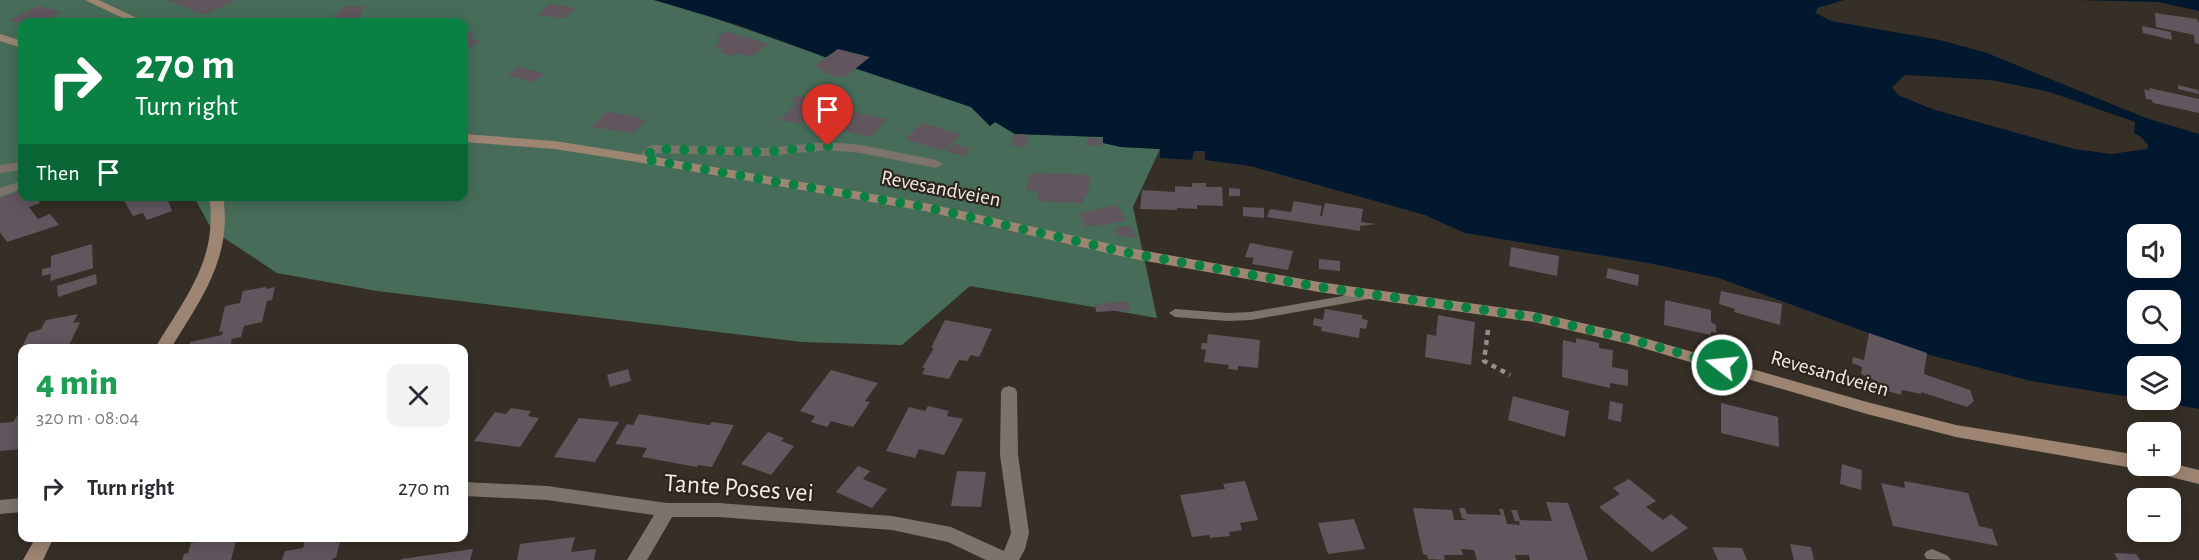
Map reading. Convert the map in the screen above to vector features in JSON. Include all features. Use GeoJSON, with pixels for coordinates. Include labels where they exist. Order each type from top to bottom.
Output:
{"type":"FeatureCollection","features":[{"type":"Feature","properties":{"kind":"main road"},"geometry":{"type":"LineString","coordinates":[[90,0],[130,18]]}},
{"type":"Feature","properties":{"kind":"main road"},"geometry":{"type":"LineString","coordinates":[[0,37],[18,44]]}},
{"type":"Feature","properties":{"kind":"main road","name":"Revesandveien"},"geometry":{"type":"LineString","coordinates":[[468,138],[555,145],[643,159],[925,207],[1129,253],[1371,295],[1534,317],[1630,339],[1867,408],[1956,431],[2127,460]]}},
{"type":"Feature","properties":{"kind":"main road"},"geometry":{"type":"LineString","coordinates":[[166,344],[216,248],[219,214],[217,201]]}},
{"type":"Feature","properties":{"kind":"main road"},"geometry":{"type":"LineString","coordinates":[[2181,472],[2199,477]]}},
{"type":"Feature","properties":{"kind":"main road"},"geometry":{"type":"LineString","coordinates":[[33,560],[42,542]]}},
{"type":"Feature","properties":{"kind":"street"},"geometry":{"type":"LineString","coordinates":[[643,159],[654,149],[766,152],[828,146],[861,149],[936,164]]}},
{"type":"Feature","properties":{"kind":"street"},"geometry":{"type":"LineString","coordinates":[[0,169],[18,167]]}},
{"type":"Feature","properties":{"kind":"street"},"geometry":{"type":"LineString","coordinates":[[0,193],[18,186]]}},
{"type":"Feature","properties":{"kind":"street"},"geometry":{"type":"LineString","coordinates":[[1007,560],[1016,549],[1020,533],[1009,455],[1009,392]]}},
{"type":"Feature","properties":{"kind":"street","name":"Tante Poses vei"},"geometry":{"type":"LineString","coordinates":[[468,489],[547,493],[667,510],[719,510],[892,524],[951,535],[1007,560]]}},
{"type":"Feature","properties":{"kind":"street"},"geometry":{"type":"LineString","coordinates":[[0,507],[18,505]]}},
{"type":"Feature","properties":{"kind":"street"},"geometry":{"type":"LineString","coordinates":[[637,560],[667,510]]}},
{"type":"Feature","properties":{"kind":"lane","name":"Revesandveien"},"geometry":{"type":"LineString","coordinates":[[1175,313],[1228,317],[1251,316],[1371,295]]}},
{"type":"Feature","properties":{"kind":"path"},"geometry":{"type":"LineString","coordinates":[[1490,311],[1484,361],[1510,375]]}},
{"type":"Feature","properties":{"kind":"green space"},"geometry":{"type":"Polygon","coordinates":[[[0,0],[654,0],[682,7],[971,107],[990,126],[995,122],[1015,134],[1103,137],[1103,143],[1121,147],[1160,149],[1133,207],[1157,318],[970,286],[902,345],[802,342],[377,291],[277,273],[212,230],[196,201],[468,201],[468,18],[18,18],[18,195],[0,201],[0,0]]]}},
{"type":"Feature","properties":{"kind":"water"},"geometry":{"type":"Polygon","coordinates":[[[654,0],[1844,0],[1817,8],[1816,13],[1831,21],[1940,40],[1987,53],[2146,118],[2199,134],[2199,409],[2181,406],[2181,356],[2127,356],[2127,396],[2031,381],[1926,354],[1719,278],[1654,264],[1465,233],[1425,215],[1250,166],[1205,160],[1205,151],[1194,151],[1192,160],[1160,158],[1160,149],[1121,147],[1103,143],[1103,137],[1015,134],[995,122],[990,126],[971,107],[857,69],[738,25],[654,0]],[[1905,75],[1892,87],[1898,95],[1932,109],[2074,149],[2112,154],[2147,149],[2148,145],[2134,133],[2135,122],[2050,92],[1991,80],[1905,75]]]}},
{"type":"Feature","properties":{"kind":"water"},"geometry":{"type":"Polygon","coordinates":[[[2077,0],[2199,0],[2199,11],[2158,2],[2077,0]]]}},
{"type":"Feature","properties":{"kind":"building"},"geometry":{"type":"Polygon","coordinates":[[[168,0],[237,0],[203,15],[168,0]]]}},
{"type":"Feature","properties":{"kind":"building"},"geometry":{"type":"Polygon","coordinates":[[[550,4],[578,8],[564,18],[537,15],[550,4]]]}},
{"type":"Feature","properties":{"kind":"building"},"geometry":{"type":"Polygon","coordinates":[[[39,6],[62,12],[49,18],[18,18],[18,22],[9,20],[39,6]]]}},
{"type":"Feature","properties":{"kind":"building"},"geometry":{"type":"Polygon","coordinates":[[[365,6],[359,18],[333,18],[343,7],[365,6]]]}},
{"type":"Feature","properties":{"kind":"building"},"geometry":{"type":"Polygon","coordinates":[[[2155,13],[2197,19],[2199,44],[2195,43],[2194,35],[2156,27],[2155,13]]]}},
{"type":"Feature","properties":{"kind":"building"},"geometry":{"type":"Polygon","coordinates":[[[2142,26],[2171,32],[2172,40],[2143,33],[2142,26]]]}},
{"type":"Feature","properties":{"kind":"building"},"geometry":{"type":"Polygon","coordinates":[[[468,32],[476,34],[470,38],[480,41],[468,48],[468,32]]]}},
{"type":"Feature","properties":{"kind":"building"},"geometry":{"type":"Polygon","coordinates":[[[725,32],[769,44],[751,57],[737,53],[733,56],[718,52],[723,49],[713,46],[720,41],[717,38],[725,32]]]}},
{"type":"Feature","properties":{"kind":"building"},"geometry":{"type":"Polygon","coordinates":[[[838,49],[870,57],[845,77],[826,73],[815,65],[838,49]]]}},
{"type":"Feature","properties":{"kind":"building"},"geometry":{"type":"Polygon","coordinates":[[[520,67],[546,74],[533,82],[507,75],[520,67]]]}},
{"type":"Feature","properties":{"kind":"building"},"geometry":{"type":"Polygon","coordinates":[[[2178,85],[2198,90],[2199,94],[2178,89],[2178,85]]]}},
{"type":"Feature","properties":{"kind":"building"},"geometry":{"type":"Polygon","coordinates":[[[2149,88],[2199,99],[2199,113],[2153,103],[2152,100],[2146,99],[2144,89],[2150,91],[2149,88]]]}},
{"type":"Feature","properties":{"kind":"building"},"geometry":{"type":"Polygon","coordinates":[[[795,96],[824,101],[801,124],[780,120],[797,102],[790,101],[795,96]]]}},
{"type":"Feature","properties":{"kind":"building"},"geometry":{"type":"Polygon","coordinates":[[[845,110],[887,119],[871,137],[828,128],[845,110]]]}},
{"type":"Feature","properties":{"kind":"building"},"geometry":{"type":"Polygon","coordinates":[[[606,112],[635,116],[646,121],[633,133],[591,127],[606,112]]]}},
{"type":"Feature","properties":{"kind":"building"},"geometry":{"type":"Polygon","coordinates":[[[922,123],[961,134],[944,151],[905,139],[922,123]]]}},
{"type":"Feature","properties":{"kind":"building"},"geometry":{"type":"Polygon","coordinates":[[[1015,134],[1029,135],[1025,147],[1011,146],[1015,134]]]}},
{"type":"Feature","properties":{"kind":"building"},"geometry":{"type":"Polygon","coordinates":[[[1088,138],[1103,139],[1101,146],[1086,145],[1088,138]]]}},
{"type":"Feature","properties":{"kind":"building"},"geometry":{"type":"Polygon","coordinates":[[[954,144],[971,149],[964,156],[946,151],[954,144]]]}},
{"type":"Feature","properties":{"kind":"building"},"geometry":{"type":"Polygon","coordinates":[[[1029,174],[1090,175],[1088,195],[1085,194],[1084,203],[1037,201],[1037,191],[1026,191],[1029,174]]]}},
{"type":"Feature","properties":{"kind":"building"},"geometry":{"type":"Polygon","coordinates":[[[1192,183],[1206,183],[1206,187],[1222,187],[1223,206],[1197,205],[1197,209],[1177,208],[1177,210],[1140,209],[1142,190],[1175,192],[1175,186],[1192,187],[1192,183]]]}},
{"type":"Feature","properties":{"kind":"building"},"geometry":{"type":"Polygon","coordinates":[[[1229,188],[1240,189],[1240,196],[1229,196],[1229,188]]]}},
{"type":"Feature","properties":{"kind":"building"},"geometry":{"type":"Polygon","coordinates":[[[18,191],[18,201],[39,201],[40,203],[29,207],[38,219],[50,214],[59,225],[7,242],[0,232],[0,198],[18,191]]]}},
{"type":"Feature","properties":{"kind":"building"},"geometry":{"type":"Polygon","coordinates":[[[124,201],[168,201],[172,211],[147,220],[143,213],[133,216],[124,201]]]}},
{"type":"Feature","properties":{"kind":"building"},"geometry":{"type":"Polygon","coordinates":[[[1294,201],[1322,206],[1320,216],[1322,216],[1325,203],[1363,209],[1361,222],[1376,224],[1360,226],[1360,231],[1267,217],[1270,209],[1291,212],[1294,201]]]}},
{"type":"Feature","properties":{"kind":"building"},"geometry":{"type":"Polygon","coordinates":[[[1116,205],[1127,220],[1086,227],[1078,214],[1116,205]]]}},
{"type":"Feature","properties":{"kind":"building"},"geometry":{"type":"Polygon","coordinates":[[[1243,207],[1264,208],[1264,218],[1243,216],[1243,207]]]}},
{"type":"Feature","properties":{"kind":"building"},"geometry":{"type":"Polygon","coordinates":[[[1130,227],[1137,238],[1119,236],[1114,229],[1130,227]]]}},
{"type":"Feature","properties":{"kind":"building"},"geometry":{"type":"Polygon","coordinates":[[[1250,243],[1293,251],[1288,270],[1252,264],[1254,258],[1245,257],[1250,243]]]}},
{"type":"Feature","properties":{"kind":"building"},"geometry":{"type":"Polygon","coordinates":[[[92,244],[93,268],[50,281],[51,274],[42,276],[42,269],[51,267],[51,256],[92,244]]]}},
{"type":"Feature","properties":{"kind":"building"},"geometry":{"type":"Polygon","coordinates":[[[1511,247],[1559,256],[1557,276],[1509,266],[1511,247]]]}},
{"type":"Feature","properties":{"kind":"building"},"geometry":{"type":"Polygon","coordinates":[[[1319,259],[1340,261],[1340,271],[1319,269],[1319,259]]]}},
{"type":"Feature","properties":{"kind":"building"},"geometry":{"type":"Polygon","coordinates":[[[1608,268],[1639,275],[1638,286],[1606,278],[1608,268]]]}},
{"type":"Feature","properties":{"kind":"building"},"geometry":{"type":"Polygon","coordinates":[[[96,274],[97,284],[58,297],[57,286],[96,274]]]}},
{"type":"Feature","properties":{"kind":"building"},"geometry":{"type":"Polygon","coordinates":[[[275,287],[272,300],[267,301],[262,322],[244,326],[241,337],[232,339],[231,344],[190,344],[190,342],[222,335],[223,331],[219,332],[225,306],[240,303],[243,291],[275,287]]]}},
{"type":"Feature","properties":{"kind":"building"},"geometry":{"type":"Polygon","coordinates":[[[1721,291],[1782,304],[1780,325],[1734,312],[1735,309],[1719,304],[1721,291]]]}},
{"type":"Feature","properties":{"kind":"building"},"geometry":{"type":"Polygon","coordinates":[[[1665,300],[1711,310],[1711,322],[1716,325],[1716,333],[1711,332],[1711,335],[1664,325],[1665,300]]]}},
{"type":"Feature","properties":{"kind":"building"},"geometry":{"type":"Polygon","coordinates":[[[1129,301],[1130,310],[1096,312],[1095,304],[1129,301]]]}},
{"type":"Feature","properties":{"kind":"building"},"geometry":{"type":"Polygon","coordinates":[[[1325,309],[1362,315],[1362,319],[1368,320],[1366,329],[1360,328],[1359,338],[1321,331],[1322,327],[1313,325],[1314,318],[1323,320],[1325,309]]]}},
{"type":"Feature","properties":{"kind":"building"},"geometry":{"type":"Polygon","coordinates":[[[78,314],[73,323],[80,322],[70,344],[23,344],[29,333],[41,329],[46,320],[78,314]]]}},
{"type":"Feature","properties":{"kind":"building"},"geometry":{"type":"Polygon","coordinates":[[[1438,315],[1475,322],[1471,365],[1425,357],[1427,334],[1436,336],[1438,315]]]}},
{"type":"Feature","properties":{"kind":"building"},"geometry":{"type":"Polygon","coordinates":[[[945,320],[992,329],[979,357],[971,355],[967,361],[959,360],[949,379],[922,374],[925,368],[922,368],[934,348],[931,348],[945,320]]]}},
{"type":"Feature","properties":{"kind":"building"},"geometry":{"type":"Polygon","coordinates":[[[1869,333],[1927,353],[1924,374],[1970,390],[1974,401],[1967,407],[1921,392],[1921,394],[1902,390],[1901,395],[1875,387],[1876,381],[1861,374],[1862,367],[1852,363],[1853,357],[1864,360],[1869,333]]]}},
{"type":"Feature","properties":{"kind":"building"},"geometry":{"type":"Polygon","coordinates":[[[1208,334],[1260,340],[1258,368],[1238,366],[1238,370],[1228,369],[1229,365],[1204,362],[1206,350],[1201,349],[1202,343],[1207,343],[1208,334]]]}},
{"type":"Feature","properties":{"kind":"building"},"geometry":{"type":"Polygon","coordinates":[[[1576,338],[1599,343],[1599,348],[1613,350],[1612,367],[1628,370],[1628,386],[1610,383],[1610,388],[1562,377],[1563,340],[1576,343],[1576,338]]]}},
{"type":"Feature","properties":{"kind":"building"},"geometry":{"type":"Polygon","coordinates":[[[628,369],[631,381],[610,387],[607,375],[628,369]]]}},
{"type":"Feature","properties":{"kind":"building"},"geometry":{"type":"Polygon","coordinates":[[[831,370],[878,383],[865,401],[870,402],[853,427],[831,421],[827,427],[811,422],[815,416],[800,411],[831,370]]]}},
{"type":"Feature","properties":{"kind":"building"},"geometry":{"type":"Polygon","coordinates":[[[1513,396],[1569,411],[1565,437],[1508,420],[1513,396]]]}},
{"type":"Feature","properties":{"kind":"building"},"geometry":{"type":"Polygon","coordinates":[[[1610,401],[1623,404],[1621,422],[1608,419],[1610,401]]]}},
{"type":"Feature","properties":{"kind":"building"},"geometry":{"type":"Polygon","coordinates":[[[1721,403],[1778,417],[1779,447],[1721,433],[1721,403]]]}},
{"type":"Feature","properties":{"kind":"building"},"geometry":{"type":"Polygon","coordinates":[[[928,406],[949,411],[947,416],[963,419],[944,455],[919,449],[915,458],[886,451],[909,407],[925,411],[928,406]]]}},
{"type":"Feature","properties":{"kind":"building"},"geometry":{"type":"Polygon","coordinates":[[[511,408],[531,411],[528,416],[539,418],[520,447],[474,441],[495,412],[506,414],[511,408]]]}},
{"type":"Feature","properties":{"kind":"building"},"geometry":{"type":"Polygon","coordinates":[[[639,414],[709,425],[712,422],[734,425],[712,467],[698,465],[697,467],[642,457],[647,448],[615,444],[627,424],[633,425],[639,414]]]}},
{"type":"Feature","properties":{"kind":"building"},"geometry":{"type":"Polygon","coordinates":[[[18,415],[18,449],[0,451],[0,423],[13,422],[18,415]]]}},
{"type":"Feature","properties":{"kind":"building"},"geometry":{"type":"Polygon","coordinates":[[[579,418],[619,422],[595,462],[554,457],[579,418]]]}},
{"type":"Feature","properties":{"kind":"building"},"geometry":{"type":"Polygon","coordinates":[[[768,432],[784,438],[781,441],[794,446],[771,475],[741,464],[768,432]]]}},
{"type":"Feature","properties":{"kind":"building"},"geometry":{"type":"Polygon","coordinates":[[[1842,464],[1862,470],[1861,490],[1840,484],[1842,464]]]}},
{"type":"Feature","properties":{"kind":"building"},"geometry":{"type":"Polygon","coordinates":[[[858,466],[870,471],[863,479],[887,489],[872,508],[836,492],[858,466]]]}},
{"type":"Feature","properties":{"kind":"building"},"geometry":{"type":"Polygon","coordinates":[[[957,471],[986,472],[981,507],[951,506],[957,471]]]}},
{"type":"Feature","properties":{"kind":"building"},"geometry":{"type":"Polygon","coordinates":[[[1629,479],[1656,501],[1646,507],[1663,520],[1671,514],[1688,528],[1652,552],[1599,507],[1620,494],[1613,488],[1629,479]]]}},
{"type":"Feature","properties":{"kind":"building"},"geometry":{"type":"Polygon","coordinates":[[[1245,481],[1258,520],[1240,523],[1242,530],[1229,532],[1230,536],[1192,537],[1180,495],[1225,489],[1223,484],[1245,481]]]}},
{"type":"Feature","properties":{"kind":"building"},"geometry":{"type":"Polygon","coordinates":[[[1904,481],[1968,493],[1979,526],[1992,529],[1998,546],[1893,526],[1881,483],[1905,488],[1904,481]]]}},
{"type":"Feature","properties":{"kind":"building"},"geometry":{"type":"Polygon","coordinates":[[[1546,502],[1568,503],[1588,560],[1530,560],[1529,555],[1515,555],[1516,560],[1477,560],[1474,550],[1461,549],[1463,555],[1444,555],[1445,560],[1428,559],[1427,555],[1423,554],[1413,508],[1452,510],[1454,520],[1467,520],[1462,518],[1459,508],[1465,508],[1467,514],[1501,515],[1499,509],[1503,509],[1507,524],[1520,525],[1519,521],[1515,521],[1511,510],[1517,510],[1520,520],[1552,521],[1546,502]]]}},
{"type":"Feature","properties":{"kind":"building"},"geometry":{"type":"Polygon","coordinates":[[[1354,519],[1365,549],[1328,554],[1318,523],[1354,519]]]}},
{"type":"Feature","properties":{"kind":"building"},"geometry":{"type":"Polygon","coordinates":[[[575,537],[571,552],[596,549],[594,560],[517,560],[520,544],[575,537]]]}},
{"type":"Feature","properties":{"kind":"building"},"geometry":{"type":"Polygon","coordinates":[[[236,542],[231,560],[182,560],[184,554],[188,553],[191,543],[236,542]]]}},
{"type":"Feature","properties":{"kind":"building"},"geometry":{"type":"Polygon","coordinates":[[[305,542],[340,542],[336,557],[331,560],[282,560],[285,551],[303,548],[305,542]]]}},
{"type":"Feature","properties":{"kind":"building"},"geometry":{"type":"Polygon","coordinates":[[[1790,544],[1811,547],[1814,560],[1794,560],[1790,544]]]}},
{"type":"Feature","properties":{"kind":"building"},"geometry":{"type":"Polygon","coordinates":[[[1712,547],[1742,548],[1747,560],[1718,560],[1712,547]]]}},
{"type":"Feature","properties":{"kind":"building"},"geometry":{"type":"Polygon","coordinates":[[[473,549],[470,560],[401,560],[401,559],[473,549]]]}},
{"type":"Feature","properties":{"kind":"building"},"geometry":{"type":"Polygon","coordinates":[[[2114,553],[2136,554],[2140,560],[2118,560],[2114,553]]]}},
{"type":"Feature","properties":{"kind":"route"},"geometry":{"type":"LineString","coordinates":[[828,146],[766,152],[654,149],[643,159],[925,207],[1058,235],[1129,253],[1319,287],[1534,317],[1630,339],[1722,365]]}}]}
